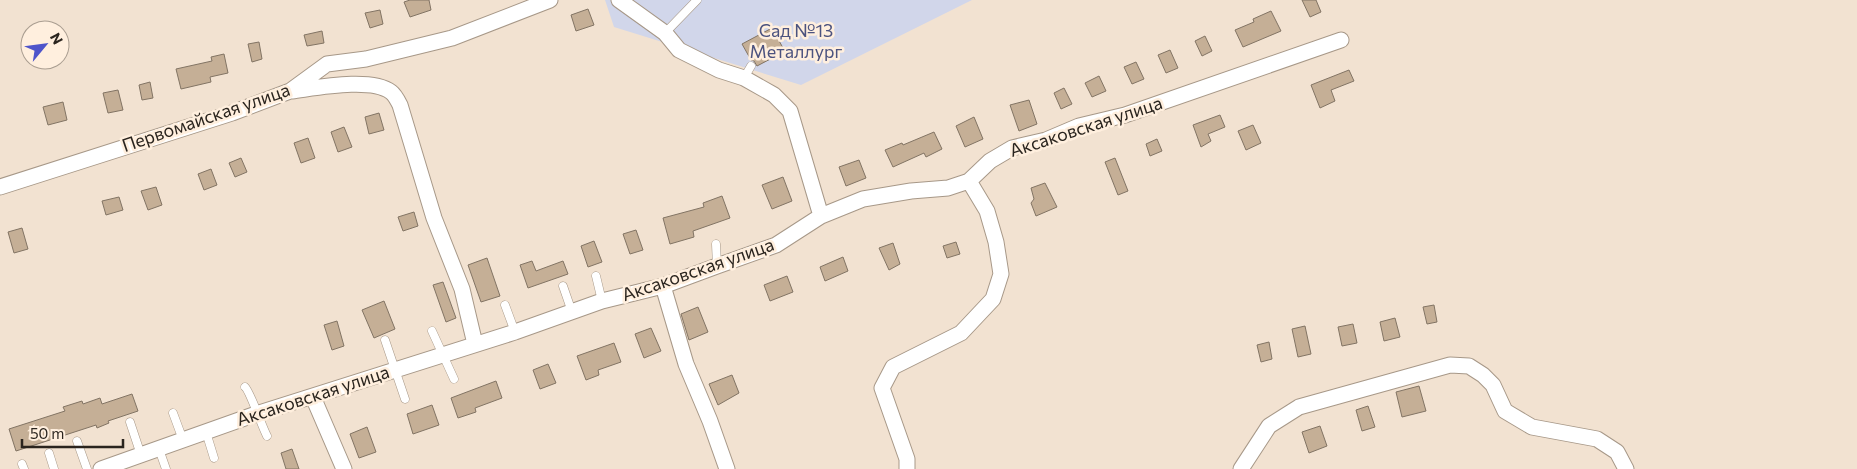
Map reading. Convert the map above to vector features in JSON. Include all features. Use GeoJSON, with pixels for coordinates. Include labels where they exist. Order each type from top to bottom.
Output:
{"type":"FeatureCollection","features":[{"type":"Feature","properties":{"kind":"street","name":"Первомайская улица"},"geometry":{"type":"LineString","coordinates":[[0,187],[232,113],[290,91],[327,64],[366,59],[452,38],[550,0]]}},
{"type":"Feature","properties":{"kind":"street"},"geometry":{"type":"LineString","coordinates":[[619,0],[665,33],[679,50],[719,70],[748,72],[790,111],[821,216]]}},
{"type":"Feature","properties":{"kind":"street","name":"Аксаковская улица"},"geometry":{"type":"LineString","coordinates":[[101,469],[125,465],[141,455],[256,414],[515,332],[602,301],[663,286],[776,246],[821,216],[863,199],[911,190],[948,188],[969,181],[990,161],[1012,148],[1046,140],[1078,126],[1125,115],[1341,40]]}},
{"type":"Feature","properties":{"kind":"street"},"geometry":{"type":"LineString","coordinates":[[290,91],[348,84],[379,86],[392,93],[400,105],[434,218],[462,289],[475,344]]}},
{"type":"Feature","properties":{"kind":"street"},"geometry":{"type":"LineString","coordinates":[[907,469],[908,459],[882,388],[893,366],[961,333],[993,299],[1001,274],[996,242],[987,211],[969,181]]}},
{"type":"Feature","properties":{"kind":"street"},"geometry":{"type":"LineString","coordinates":[[663,286],[686,364],[710,421],[727,469]]}},
{"type":"Feature","properties":{"kind":"street"},"geometry":{"type":"LineString","coordinates":[[1241,469],[1269,426],[1299,407],[1450,365],[1468,366],[1483,375],[1493,385],[1505,411],[1532,427],[1597,439],[1617,452],[1626,469]]}},
{"type":"Feature","properties":{"kind":"street"},"geometry":{"type":"LineString","coordinates":[[313,396],[344,469]]}},
{"type":"Feature","properties":{"kind":"lane"},"geometry":{"type":"LineString","coordinates":[[665,33],[697,0]]}},
{"type":"Feature","properties":{"kind":"lane"},"geometry":{"type":"LineString","coordinates":[[716,244],[717,266]]}},
{"type":"Feature","properties":{"kind":"lane"},"geometry":{"type":"LineString","coordinates":[[596,276],[602,301]]}},
{"type":"Feature","properties":{"kind":"lane"},"geometry":{"type":"LineString","coordinates":[[563,286],[572,312]]}},
{"type":"Feature","properties":{"kind":"lane"},"geometry":{"type":"LineString","coordinates":[[505,305],[515,332]]}},
{"type":"Feature","properties":{"kind":"lane"},"geometry":{"type":"LineString","coordinates":[[432,331],[454,379]]}},
{"type":"Feature","properties":{"kind":"lane"},"geometry":{"type":"LineString","coordinates":[[385,340],[405,399]]}},
{"type":"Feature","properties":{"kind":"lane"},"geometry":{"type":"LineString","coordinates":[[244,387],[249,390],[256,414],[266,436]]}},
{"type":"Feature","properties":{"kind":"lane"},"geometry":{"type":"LineString","coordinates":[[173,413],[183,440]]}},
{"type":"Feature","properties":{"kind":"lane"},"geometry":{"type":"LineString","coordinates":[[130,422],[141,455]]}},
{"type":"Feature","properties":{"kind":"lane"},"geometry":{"type":"LineString","coordinates":[[206,432],[214,458]]}},
{"type":"Feature","properties":{"kind":"lane"},"geometry":{"type":"LineString","coordinates":[[77,441],[86,469]]}},
{"type":"Feature","properties":{"kind":"lane"},"geometry":{"type":"LineString","coordinates":[[159,449],[166,469]]}},
{"type":"Feature","properties":{"kind":"lane"},"geometry":{"type":"LineString","coordinates":[[49,453],[54,469]]}},
{"type":"Feature","properties":{"kind":"green space","name":"Сад №13 Металлург"},"geometry":{"type":"Polygon","coordinates":[[[605,0],[972,0],[801,85],[614,27],[605,0]]]}},
{"type":"Feature","properties":{"kind":"building"},"geometry":{"type":"Polygon","coordinates":[[[410,0],[429,0],[431,10],[410,17],[404,2],[410,0]]]}},
{"type":"Feature","properties":{"kind":"building"},"geometry":{"type":"Polygon","coordinates":[[[1302,0],[1316,0],[1321,12],[1310,17],[1302,0]]]}},
{"type":"Feature","properties":{"kind":"building"},"geometry":{"type":"Polygon","coordinates":[[[588,9],[594,25],[576,31],[571,15],[588,9]]]}},
{"type":"Feature","properties":{"kind":"building"},"geometry":{"type":"Polygon","coordinates":[[[380,10],[383,24],[370,28],[365,13],[380,10]]]}},
{"type":"Feature","properties":{"kind":"building"},"geometry":{"type":"Polygon","coordinates":[[[1271,11],[1281,31],[1243,47],[1235,30],[1254,22],[1253,19],[1271,11]]]}},
{"type":"Feature","properties":{"kind":"building"},"geometry":{"type":"Polygon","coordinates":[[[772,28],[783,48],[776,52],[778,55],[757,66],[751,60],[742,44],[772,28]]]}},
{"type":"Feature","properties":{"kind":"building"},"geometry":{"type":"Polygon","coordinates":[[[322,31],[324,43],[307,46],[304,35],[322,31]]]}},
{"type":"Feature","properties":{"kind":"building"},"geometry":{"type":"Polygon","coordinates":[[[1205,36],[1212,51],[1202,56],[1195,41],[1205,36]]]}},
{"type":"Feature","properties":{"kind":"building"},"geometry":{"type":"Polygon","coordinates":[[[259,42],[262,59],[252,62],[248,44],[259,42]]]}},
{"type":"Feature","properties":{"kind":"building"},"geometry":{"type":"Polygon","coordinates":[[[1170,50],[1178,68],[1166,73],[1158,55],[1170,50]]]}},
{"type":"Feature","properties":{"kind":"building"},"geometry":{"type":"Polygon","coordinates":[[[224,54],[228,73],[210,77],[211,82],[181,89],[176,69],[212,61],[211,57],[224,54]]]}},
{"type":"Feature","properties":{"kind":"building"},"geometry":{"type":"Polygon","coordinates":[[[1136,62],[1144,79],[1132,84],[1124,67],[1136,62]]]}},
{"type":"Feature","properties":{"kind":"building"},"geometry":{"type":"Polygon","coordinates":[[[1349,70],[1354,81],[1331,90],[1335,101],[1320,108],[1311,85],[1349,70]]]}},
{"type":"Feature","properties":{"kind":"building"},"geometry":{"type":"Polygon","coordinates":[[[1099,76],[1106,91],[1092,97],[1085,83],[1099,76]]]}},
{"type":"Feature","properties":{"kind":"building"},"geometry":{"type":"Polygon","coordinates":[[[150,82],[153,98],[142,100],[139,85],[150,82]]]}},
{"type":"Feature","properties":{"kind":"building"},"geometry":{"type":"Polygon","coordinates":[[[1064,88],[1072,104],[1061,109],[1054,93],[1064,88]]]}},
{"type":"Feature","properties":{"kind":"building"},"geometry":{"type":"Polygon","coordinates":[[[118,90],[123,110],[108,113],[103,93],[118,90]]]}},
{"type":"Feature","properties":{"kind":"building"},"geometry":{"type":"Polygon","coordinates":[[[1029,100],[1037,124],[1019,131],[1010,105],[1029,100]]]}},
{"type":"Feature","properties":{"kind":"building"},"geometry":{"type":"Polygon","coordinates":[[[63,102],[67,120],[48,125],[43,107],[63,102]]]}},
{"type":"Feature","properties":{"kind":"building"},"geometry":{"type":"Polygon","coordinates":[[[379,113],[384,130],[369,134],[365,117],[379,113]]]}},
{"type":"Feature","properties":{"kind":"building"},"geometry":{"type":"Polygon","coordinates":[[[1220,115],[1225,127],[1208,134],[1211,141],[1201,147],[1193,125],[1220,115]]]}},
{"type":"Feature","properties":{"kind":"building"},"geometry":{"type":"Polygon","coordinates":[[[974,117],[983,139],[965,147],[956,126],[974,117]]]}},
{"type":"Feature","properties":{"kind":"building"},"geometry":{"type":"Polygon","coordinates":[[[1253,125],[1261,143],[1246,150],[1238,131],[1253,125]]]}},
{"type":"Feature","properties":{"kind":"building"},"geometry":{"type":"Polygon","coordinates":[[[344,127],[352,147],[338,152],[331,132],[344,127]]]}},
{"type":"Feature","properties":{"kind":"building"},"geometry":{"type":"Polygon","coordinates":[[[934,132],[942,149],[926,157],[924,153],[893,167],[885,150],[902,143],[903,145],[934,132]]]}},
{"type":"Feature","properties":{"kind":"building"},"geometry":{"type":"Polygon","coordinates":[[[308,138],[315,158],[301,163],[294,143],[308,138]]]}},
{"type":"Feature","properties":{"kind":"building"},"geometry":{"type":"Polygon","coordinates":[[[1157,139],[1162,151],[1150,156],[1146,144],[1157,139]]]}},
{"type":"Feature","properties":{"kind":"building"},"geometry":{"type":"Polygon","coordinates":[[[241,158],[247,172],[235,177],[229,163],[241,158]]]}},
{"type":"Feature","properties":{"kind":"building"},"geometry":{"type":"Polygon","coordinates":[[[1115,158],[1128,191],[1118,195],[1105,162],[1115,158]]]}},
{"type":"Feature","properties":{"kind":"building"},"geometry":{"type":"Polygon","coordinates":[[[859,160],[866,178],[846,186],[839,167],[859,160]]]}},
{"type":"Feature","properties":{"kind":"building"},"geometry":{"type":"Polygon","coordinates":[[[211,169],[217,185],[204,190],[198,174],[211,169]]]}},
{"type":"Feature","properties":{"kind":"building"},"geometry":{"type":"Polygon","coordinates":[[[783,177],[792,201],[772,209],[762,185],[783,177]]]}},
{"type":"Feature","properties":{"kind":"building"},"geometry":{"type":"Polygon","coordinates":[[[1045,183],[1057,207],[1036,216],[1031,203],[1034,199],[1031,188],[1045,183]]]}},
{"type":"Feature","properties":{"kind":"building"},"geometry":{"type":"Polygon","coordinates":[[[156,187],[162,205],[148,210],[141,191],[156,187]]]}},
{"type":"Feature","properties":{"kind":"building"},"geometry":{"type":"Polygon","coordinates":[[[722,196],[730,218],[693,231],[694,237],[670,244],[663,218],[704,207],[703,203],[722,196]]]}},
{"type":"Feature","properties":{"kind":"building"},"geometry":{"type":"Polygon","coordinates":[[[119,197],[123,210],[106,215],[102,201],[119,197]]]}},
{"type":"Feature","properties":{"kind":"building"},"geometry":{"type":"Polygon","coordinates":[[[414,212],[418,226],[403,231],[398,217],[414,212]]]}},
{"type":"Feature","properties":{"kind":"building"},"geometry":{"type":"Polygon","coordinates":[[[22,228],[28,249],[14,253],[8,232],[22,228]]]}},
{"type":"Feature","properties":{"kind":"building"},"geometry":{"type":"Polygon","coordinates":[[[636,230],[643,250],[630,254],[623,234],[636,230]]]}},
{"type":"Feature","properties":{"kind":"building"},"geometry":{"type":"Polygon","coordinates":[[[594,241],[602,262],[588,267],[581,246],[594,241]]]}},
{"type":"Feature","properties":{"kind":"building"},"geometry":{"type":"Polygon","coordinates":[[[956,242],[960,254],[947,258],[943,246],[956,242]]]}},
{"type":"Feature","properties":{"kind":"building"},"geometry":{"type":"Polygon","coordinates":[[[893,243],[900,264],[889,270],[879,248],[893,243]]]}},
{"type":"Feature","properties":{"kind":"building"},"geometry":{"type":"Polygon","coordinates":[[[843,257],[848,271],[825,281],[820,267],[843,257]]]}},
{"type":"Feature","properties":{"kind":"building"},"geometry":{"type":"Polygon","coordinates":[[[487,258],[500,296],[481,302],[468,265],[487,258]]]}},
{"type":"Feature","properties":{"kind":"building"},"geometry":{"type":"Polygon","coordinates":[[[532,261],[536,271],[563,261],[568,274],[528,288],[520,265],[532,261]]]}},
{"type":"Feature","properties":{"kind":"building"},"geometry":{"type":"Polygon","coordinates":[[[787,276],[793,292],[770,301],[764,285],[787,276]]]}},
{"type":"Feature","properties":{"kind":"building"},"geometry":{"type":"Polygon","coordinates":[[[443,282],[456,318],[446,322],[433,285],[443,282]]]}},
{"type":"Feature","properties":{"kind":"building"},"geometry":{"type":"Polygon","coordinates":[[[384,301],[395,329],[374,338],[362,310],[384,301]]]}},
{"type":"Feature","properties":{"kind":"building"},"geometry":{"type":"Polygon","coordinates":[[[1434,305],[1437,322],[1427,324],[1423,307],[1434,305]]]}},
{"type":"Feature","properties":{"kind":"building"},"geometry":{"type":"Polygon","coordinates":[[[698,307],[708,332],[689,340],[681,314],[698,307]]]}},
{"type":"Feature","properties":{"kind":"building"},"geometry":{"type":"Polygon","coordinates":[[[1395,318],[1400,337],[1384,341],[1380,322],[1395,318]]]}},
{"type":"Feature","properties":{"kind":"building"},"geometry":{"type":"Polygon","coordinates":[[[337,321],[344,346],[332,350],[324,325],[337,321]]]}},
{"type":"Feature","properties":{"kind":"building"},"geometry":{"type":"Polygon","coordinates":[[[1353,324],[1357,343],[1342,346],[1338,327],[1353,324]]]}},
{"type":"Feature","properties":{"kind":"building"},"geometry":{"type":"Polygon","coordinates":[[[1305,326],[1311,354],[1298,357],[1292,329],[1305,326]]]}},
{"type":"Feature","properties":{"kind":"building"},"geometry":{"type":"Polygon","coordinates":[[[651,328],[661,351],[644,358],[635,334],[651,328]]]}},
{"type":"Feature","properties":{"kind":"building"},"geometry":{"type":"Polygon","coordinates":[[[1269,342],[1272,359],[1261,362],[1257,345],[1269,342]]]}},
{"type":"Feature","properties":{"kind":"building"},"geometry":{"type":"Polygon","coordinates":[[[614,343],[621,362],[598,370],[599,375],[586,380],[577,356],[614,343]]]}},
{"type":"Feature","properties":{"kind":"building"},"geometry":{"type":"Polygon","coordinates":[[[548,364],[556,383],[540,389],[533,370],[548,364]]]}},
{"type":"Feature","properties":{"kind":"building"},"geometry":{"type":"Polygon","coordinates":[[[732,375],[739,393],[718,405],[709,384],[732,375]]]}},
{"type":"Feature","properties":{"kind":"building"},"geometry":{"type":"Polygon","coordinates":[[[496,381],[502,398],[475,408],[476,412],[458,418],[451,398],[496,381]]]}},
{"type":"Feature","properties":{"kind":"building"},"geometry":{"type":"Polygon","coordinates":[[[1419,386],[1426,411],[1402,417],[1396,392],[1419,386]]]}},
{"type":"Feature","properties":{"kind":"building"},"geometry":{"type":"Polygon","coordinates":[[[132,394],[138,411],[108,421],[109,423],[97,428],[96,425],[16,451],[9,429],[65,411],[63,407],[82,401],[83,404],[100,398],[102,404],[132,394]]]}},
{"type":"Feature","properties":{"kind":"building"},"geometry":{"type":"Polygon","coordinates":[[[432,405],[439,425],[413,434],[407,414],[432,405]]]}},
{"type":"Feature","properties":{"kind":"building"},"geometry":{"type":"Polygon","coordinates":[[[1368,406],[1375,427],[1362,431],[1356,410],[1368,406]]]}},
{"type":"Feature","properties":{"kind":"building"},"geometry":{"type":"Polygon","coordinates":[[[1320,426],[1327,446],[1309,453],[1302,432],[1320,426]]]}},
{"type":"Feature","properties":{"kind":"building"},"geometry":{"type":"Polygon","coordinates":[[[367,427],[376,452],[359,458],[350,434],[367,427]]]}},
{"type":"Feature","properties":{"kind":"building"},"geometry":{"type":"Polygon","coordinates":[[[292,449],[299,469],[286,469],[281,453],[292,449]]]}}]}
